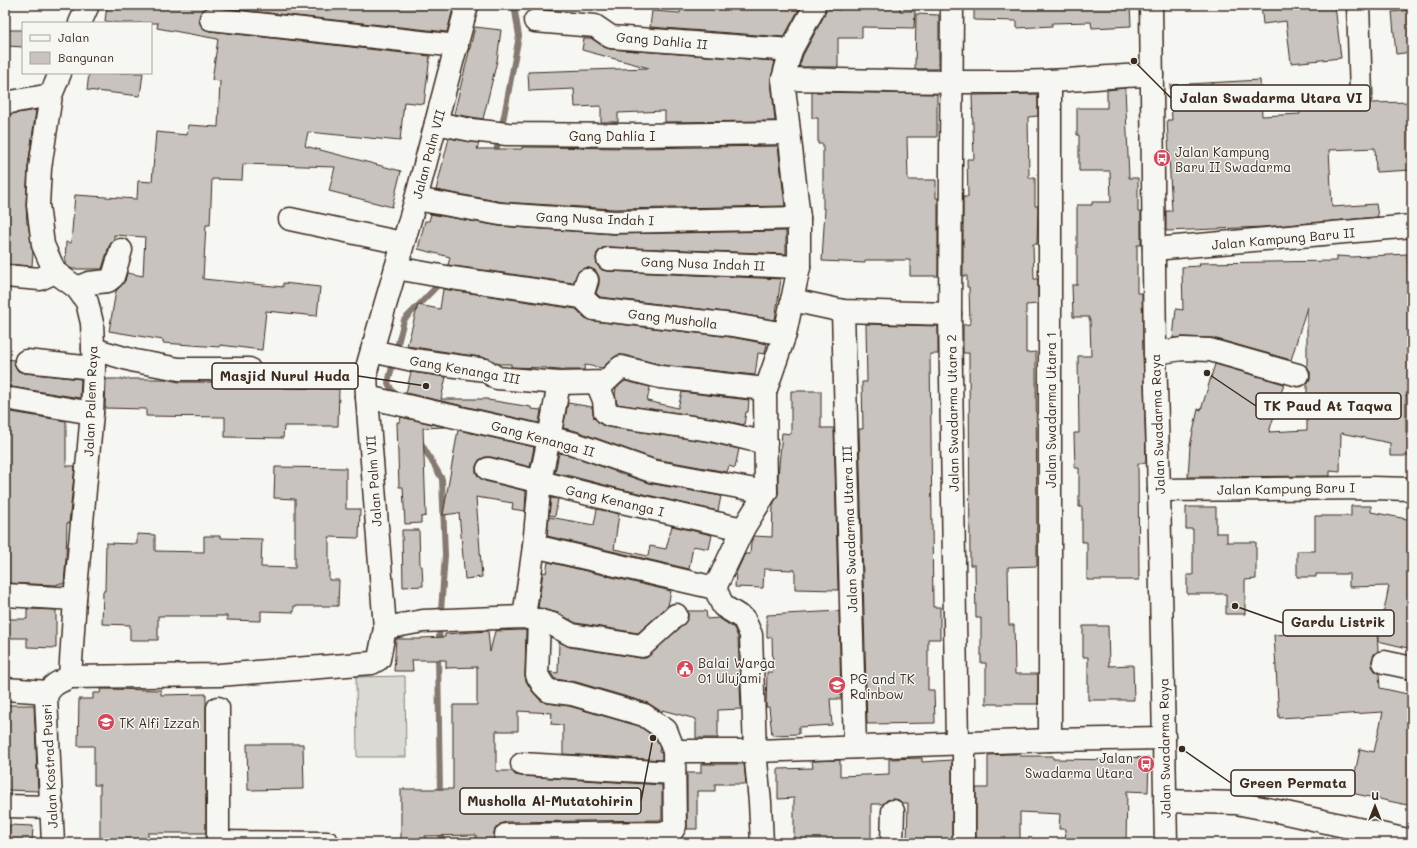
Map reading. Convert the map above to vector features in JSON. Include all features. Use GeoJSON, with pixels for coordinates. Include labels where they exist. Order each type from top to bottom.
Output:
{"type":"FeatureCollection","features":[{"type":"Feature","properties":{"kind":"street"},"geometry":{"type":"LineString","coordinates":[[80,22],[88,5]]}},
{"type":"Feature","properties":{"kind":"street","name":"Jalan Palm VII"},"geometry":{"type":"LineString","coordinates":[[70,677],[219,675],[372,664],[380,659],[385,628],[372,398],[366,372],[378,353],[402,244],[416,199],[467,5]]}},
{"type":"Feature","properties":{"kind":"street"},"geometry":{"type":"LineString","coordinates":[[762,843],[755,751],[751,635],[744,619],[723,606],[715,588],[743,529],[766,492],[765,392],[786,334],[799,267],[799,218],[788,133],[783,79],[791,50],[813,10],[814,5]]}},
{"type":"Feature","properties":{"kind":"street","name":"Jalan Swadarma Utara 2"},"geometry":{"type":"LineString","coordinates":[[952,5],[950,314],[964,843]]}},
{"type":"Feature","properties":{"kind":"street","name":"Jalan Swadarma Raya"},"geometry":{"type":"LineString","coordinates":[[1151,5],[1155,353],[1166,843]]}},
{"type":"Feature","properties":{"kind":"street"},"geometry":{"type":"LineString","coordinates":[[1358,5],[1361,95]]}},
{"type":"Feature","properties":{"kind":"street"},"geometry":{"type":"LineString","coordinates":[[211,19],[457,46]]}},
{"type":"Feature","properties":{"kind":"street","name":"Gang Dahlia II"},"geometry":{"type":"LineString","coordinates":[[535,21],[595,26],[611,37],[791,50]]}},
{"type":"Feature","properties":{"kind":"street"},"geometry":{"type":"LineString","coordinates":[[5,276],[40,279],[55,272],[43,244],[38,205],[40,168],[51,95],[60,74]]}},
{"type":"Feature","properties":{"kind":"street"},"geometry":{"type":"LineString","coordinates":[[783,79],[951,82],[1050,81],[1126,75],[1152,75]]}},
{"type":"Feature","properties":{"kind":"street","name":"Jalan Swadarma Utara 1"},"geometry":{"type":"LineString","coordinates":[[1050,81],[1050,740]]}},
{"type":"Feature","properties":{"kind":"street"},"geometry":{"type":"LineString","coordinates":[[5,103],[51,95]]}},
{"type":"Feature","properties":{"kind":"street","name":"Gang Dahlia I"},"geometry":{"type":"LineString","coordinates":[[436,123],[498,133],[634,135],[788,133]]}},
{"type":"Feature","properties":{"kind":"street","name":"Gang Nusa Indah I"},"geometry":{"type":"LineString","coordinates":[[416,199],[500,214],[614,222],[799,218]]}},
{"type":"Feature","properties":{"kind":"street"},"geometry":{"type":"LineString","coordinates":[[290,219],[402,244]]}},
{"type":"Feature","properties":{"kind":"street","name":"Jalan Kampung Baru II"},"geometry":{"type":"LineString","coordinates":[[1154,249],[1412,226]]}},
{"type":"Feature","properties":{"kind":"street"},"geometry":{"type":"LineString","coordinates":[[77,288],[89,283],[108,281],[114,277],[121,250]]}},
{"type":"Feature","properties":{"kind":"street","name":"Gang Nusa Indah II"},"geometry":{"type":"LineString","coordinates":[[608,259],[799,267]]}},
{"type":"Feature","properties":{"kind":"street","name":"Gang Musholla"},"geometry":{"type":"LineString","coordinates":[[396,268],[452,278],[585,288],[594,309],[733,325],[786,334]]}},
{"type":"Feature","properties":{"kind":"street","name":"Jalan Palem Raya"},"geometry":{"type":"LineString","coordinates":[[55,272],[77,288],[87,302],[92,323],[94,359],[92,413],[75,599],[70,677]]}},
{"type":"Feature","properties":{"kind":"street"},"geometry":{"type":"LineString","coordinates":[[792,300],[843,311],[950,314]]}},
{"type":"Feature","properties":{"kind":"street","name":"Jalan Swadarma Utara III"},"geometry":{"type":"LineString","coordinates":[[843,311],[855,747]]}},
{"type":"Feature","properties":{"kind":"street"},"geometry":{"type":"LineString","coordinates":[[1155,353],[1186,349],[1210,350],[1298,374]]}},
{"type":"Feature","properties":{"kind":"street","name":"Gang Kenanga III"},"geometry":{"type":"LineString","coordinates":[[378,353],[413,360],[485,370],[497,378],[559,383],[598,383]]}},
{"type":"Feature","properties":{"kind":"street"},"geometry":{"type":"LineString","coordinates":[[26,361],[94,359],[135,361],[178,369],[249,369]]}},
{"type":"Feature","properties":{"kind":"street"},"geometry":{"type":"LineString","coordinates":[[765,392],[756,388],[660,377],[621,367],[605,382],[598,383],[604,400],[605,412],[609,415],[711,430],[766,443]]}},
{"type":"Feature","properties":{"kind":"street"},"geometry":{"type":"LineString","coordinates":[[506,835],[660,833],[672,831],[676,826],[674,751],[666,730],[644,715],[572,694],[550,691],[543,685],[536,675],[531,619],[534,546],[540,481],[550,438],[559,383]]}},
{"type":"Feature","properties":{"kind":"street"},"geometry":{"type":"LineString","coordinates":[[5,398],[92,413]]}},
{"type":"Feature","properties":{"kind":"street","name":"Gang Kenanga II"},"geometry":{"type":"LineString","coordinates":[[372,398],[572,443],[652,471],[766,492]]}},
{"type":"Feature","properties":{"kind":"street","name":"Gang Kenanga I"},"geometry":{"type":"LineString","coordinates":[[488,469],[614,500],[743,529]]}},
{"type":"Feature","properties":{"kind":"street","name":"Jalan Kampung Baru I"},"geometry":{"type":"LineString","coordinates":[[1159,490],[1412,489]]}},
{"type":"Feature","properties":{"kind":"street"},"geometry":{"type":"LineString","coordinates":[[534,546],[715,588]]}},
{"type":"Feature","properties":{"kind":"street"},"geometry":{"type":"LineString","coordinates":[[5,595],[75,599]]}},
{"type":"Feature","properties":{"kind":"street"},"geometry":{"type":"LineString","coordinates":[[385,628],[423,621],[531,619],[552,624],[572,635],[642,646],[676,615]]}},
{"type":"Feature","properties":{"kind":"street"},"geometry":{"type":"LineString","coordinates":[[1384,662],[1412,668]]}},
{"type":"Feature","properties":{"kind":"street","name":"Jalan Kostrad Pusri"},"geometry":{"type":"LineString","coordinates":[[53,843],[46,704],[48,692],[52,686],[70,677]]}},
{"type":"Feature","properties":{"kind":"street"},"geometry":{"type":"LineString","coordinates":[[5,690],[48,692]]}},
{"type":"Feature","properties":{"kind":"street"},"geometry":{"type":"LineString","coordinates":[[218,708],[218,843],[328,843]]}},
{"type":"Feature","properties":{"kind":"street"},"geometry":{"type":"LineString","coordinates":[[674,751],[755,751],[1050,740],[1164,738]]}},
{"type":"Feature","properties":{"kind":"street"},"geometry":{"type":"LineString","coordinates":[[522,764],[674,773]]}},
{"type":"Feature","properties":{"kind":"street"},"geometry":{"type":"LineString","coordinates":[[5,806],[52,808]]}},
{"type":"Feature","properties":{"kind":"street"},"geometry":{"type":"LineString","coordinates":[[1165,808],[1218,815],[1277,811],[1412,841]]}},
{"type":"Feature","properties":{"kind":"street"},"geometry":{"type":"LineString","coordinates":[[892,843],[894,810]]}},
{"type":"Feature","properties":{"kind":"shaded area"},"geometry":{"type":"Polygon","coordinates":[[[405,676],[406,757],[357,757],[356,677],[405,676]]]}},
{"type":"Feature","properties":{"kind":"building"},"geometry":{"type":"Polygon","coordinates":[[[107,5],[454,5],[447,32],[212,7],[206,8],[201,12],[199,18],[200,24],[204,29],[210,31],[430,56],[424,104],[404,102],[400,141],[308,132],[305,146],[401,171],[392,207],[329,191],[335,167],[243,164],[242,180],[212,179],[210,225],[206,225],[203,279],[283,287],[283,283],[320,287],[317,316],[266,311],[262,350],[220,345],[220,347],[163,343],[163,340],[109,331],[116,291],[125,281],[127,273],[143,276],[145,237],[114,235],[114,240],[109,246],[102,269],[72,269],[65,264],[66,242],[71,243],[75,195],[137,199],[138,181],[152,182],[156,132],[187,135],[188,125],[218,127],[220,81],[212,80],[218,39],[157,28],[158,23],[152,22],[105,21],[107,5]]]}},
{"type":"Feature","properties":{"kind":"building"},"geometry":{"type":"Polygon","coordinates":[[[681,5],[801,5],[784,37],[650,27],[652,11],[680,13],[681,5]]]}},
{"type":"Feature","properties":{"kind":"building"},"geometry":{"type":"Polygon","coordinates":[[[840,5],[900,5],[900,11],[915,11],[914,28],[862,27],[862,38],[838,38],[838,67],[799,67],[803,55],[824,16],[826,8],[840,10],[840,5]]]}},
{"type":"Feature","properties":{"kind":"building"},"geometry":{"type":"Polygon","coordinates":[[[974,5],[1130,5],[1131,26],[1092,28],[1091,22],[1052,23],[1052,26],[1017,28],[1017,21],[974,20],[974,5]]]}},
{"type":"Feature","properties":{"kind":"building"},"geometry":{"type":"Polygon","coordinates":[[[1261,5],[1335,5],[1341,58],[1291,63],[1286,21],[1263,24],[1261,5]]]}},
{"type":"Feature","properties":{"kind":"building"},"geometry":{"type":"Polygon","coordinates":[[[1412,10],[1412,52],[1396,54],[1392,12],[1412,10]]]}},
{"type":"Feature","properties":{"kind":"building"},"geometry":{"type":"Polygon","coordinates":[[[916,14],[939,15],[939,69],[915,69],[916,14]]]}},
{"type":"Feature","properties":{"kind":"building"},"geometry":{"type":"Polygon","coordinates":[[[475,27],[501,30],[497,61],[483,119],[454,114],[475,27]]]}},
{"type":"Feature","properties":{"kind":"building"},"geometry":{"type":"Polygon","coordinates":[[[7,30],[22,30],[22,47],[7,46],[7,30]]]}},
{"type":"Feature","properties":{"kind":"building"},"geometry":{"type":"Polygon","coordinates":[[[584,38],[591,38],[604,47],[610,49],[775,61],[771,79],[775,121],[665,122],[665,111],[618,113],[618,122],[601,122],[601,106],[575,107],[574,89],[529,91],[528,72],[649,68],[582,50],[584,38]]]}},
{"type":"Feature","properties":{"kind":"building"},"geometry":{"type":"Polygon","coordinates":[[[89,74],[143,74],[140,96],[87,90],[89,74]]]}},
{"type":"Feature","properties":{"kind":"building"},"geometry":{"type":"Polygon","coordinates":[[[1260,80],[1262,116],[1300,114],[1299,107],[1353,104],[1355,106],[1362,107],[1370,103],[1412,102],[1412,170],[1376,172],[1375,148],[1329,150],[1332,207],[1376,204],[1378,217],[1264,227],[1166,231],[1166,211],[1172,211],[1167,120],[1172,120],[1170,85],[1260,80]]]}},
{"type":"Feature","properties":{"kind":"building"},"geometry":{"type":"Polygon","coordinates":[[[1125,88],[1129,178],[1138,178],[1138,212],[1141,212],[1141,245],[1137,245],[1137,293],[1142,293],[1146,463],[1138,464],[1139,580],[1087,580],[1087,542],[1082,542],[1082,507],[1079,507],[1079,468],[1075,468],[1074,433],[1079,433],[1078,356],[1091,356],[1089,317],[1073,317],[1072,285],[1077,285],[1077,205],[1092,205],[1092,202],[1111,202],[1110,171],[1079,171],[1077,108],[1107,108],[1107,90],[1125,88]]]}},
{"type":"Feature","properties":{"kind":"building"},"geometry":{"type":"Polygon","coordinates":[[[812,92],[937,94],[937,137],[907,137],[908,180],[936,180],[936,198],[938,198],[938,276],[910,276],[910,260],[865,260],[865,263],[822,261],[825,209],[823,209],[823,144],[818,144],[818,118],[812,118],[812,92]]]}},
{"type":"Feature","properties":{"kind":"building"},"geometry":{"type":"Polygon","coordinates":[[[1038,94],[1038,116],[1028,117],[1029,178],[1035,178],[1035,206],[1038,206],[1037,244],[1033,244],[1034,279],[1038,279],[1038,304],[1026,305],[1026,353],[1036,352],[1037,566],[1008,567],[1009,625],[1014,625],[1015,674],[1038,674],[1038,704],[986,704],[986,663],[981,663],[981,618],[976,618],[975,565],[970,565],[969,353],[963,353],[963,325],[970,324],[969,287],[967,287],[967,276],[963,276],[963,197],[968,197],[967,159],[974,159],[972,95],[1038,94]]]}},
{"type":"Feature","properties":{"kind":"building"},"geometry":{"type":"Polygon","coordinates":[[[36,110],[28,166],[26,204],[27,224],[33,252],[32,266],[5,264],[7,199],[5,199],[5,115],[36,110]]]}},
{"type":"Feature","properties":{"kind":"building"},"geometry":{"type":"Polygon","coordinates":[[[449,138],[479,143],[477,149],[522,149],[522,147],[634,148],[778,146],[785,206],[614,209],[502,202],[436,190],[449,138]]]}},
{"type":"Feature","properties":{"kind":"building"},"geometry":{"type":"Polygon","coordinates":[[[431,214],[499,226],[613,234],[786,231],[786,254],[609,247],[602,248],[597,253],[596,258],[597,265],[602,270],[607,271],[781,279],[775,320],[734,313],[600,297],[596,293],[599,284],[599,277],[596,271],[590,268],[584,268],[579,271],[573,283],[448,265],[450,257],[418,249],[425,221],[429,221],[431,214]]]}},
{"type":"Feature","properties":{"kind":"building"},"geometry":{"type":"Polygon","coordinates":[[[1407,254],[1409,284],[1412,284],[1412,397],[1406,395],[1406,432],[1412,433],[1412,456],[1390,456],[1390,443],[1341,433],[1340,472],[1330,471],[1330,476],[1188,477],[1190,446],[1198,409],[1201,410],[1215,364],[1284,384],[1269,432],[1307,430],[1307,384],[1310,379],[1310,372],[1307,366],[1307,307],[1291,360],[1213,338],[1173,338],[1176,309],[1183,310],[1182,267],[1200,266],[1199,263],[1337,261],[1337,256],[1352,257],[1407,254]]]}},
{"type":"Feature","properties":{"kind":"building"},"geometry":{"type":"Polygon","coordinates":[[[443,289],[576,309],[585,318],[593,321],[731,337],[767,344],[765,354],[758,353],[755,375],[662,365],[624,355],[618,355],[602,368],[585,365],[584,370],[511,367],[511,364],[498,364],[487,358],[407,346],[418,305],[440,309],[443,289]]]}},
{"type":"Feature","properties":{"kind":"building"},"geometry":{"type":"Polygon","coordinates":[[[866,324],[938,326],[938,354],[930,354],[933,607],[940,607],[940,639],[928,639],[928,690],[934,690],[935,723],[867,724],[859,429],[863,429],[862,382],[867,382],[866,324]]]}},
{"type":"Feature","properties":{"kind":"building"},"geometry":{"type":"Polygon","coordinates":[[[5,359],[14,360],[18,371],[24,373],[81,379],[80,398],[5,386],[5,359]]]}},
{"type":"Feature","properties":{"kind":"building"},"geometry":{"type":"Polygon","coordinates":[[[411,372],[446,377],[441,399],[488,399],[531,407],[531,409],[541,410],[539,423],[406,393],[411,372]]]}},
{"type":"Feature","properties":{"kind":"building"},"geometry":{"type":"Polygon","coordinates":[[[106,379],[165,379],[179,382],[249,382],[256,379],[284,379],[284,388],[339,389],[338,426],[284,426],[283,438],[225,437],[225,417],[146,416],[146,409],[105,408],[106,379]]]}},
{"type":"Feature","properties":{"kind":"building"},"geometry":{"type":"Polygon","coordinates":[[[625,381],[650,387],[647,401],[678,408],[682,392],[749,400],[748,412],[746,412],[744,425],[713,418],[617,404],[615,395],[616,388],[625,381]]]}},
{"type":"Feature","properties":{"kind":"building"},"geometry":{"type":"Polygon","coordinates":[[[791,391],[821,391],[821,428],[834,428],[838,590],[795,589],[795,570],[764,569],[763,588],[735,587],[736,573],[745,554],[750,554],[751,542],[754,536],[772,537],[773,505],[778,494],[782,433],[791,434],[791,391]]]}},
{"type":"Feature","properties":{"kind":"building"},"geometry":{"type":"Polygon","coordinates":[[[568,403],[592,407],[594,418],[602,425],[607,427],[709,442],[739,449],[735,468],[729,466],[727,472],[655,459],[576,431],[563,428],[568,403]]]}},
{"type":"Feature","properties":{"kind":"building"},"geometry":{"type":"Polygon","coordinates":[[[5,411],[66,421],[66,466],[75,466],[69,523],[67,523],[64,584],[5,583],[5,411]]]}},
{"type":"Feature","properties":{"kind":"building"},"geometry":{"type":"Polygon","coordinates":[[[401,417],[445,427],[423,428],[426,516],[421,517],[421,523],[405,524],[403,487],[399,487],[397,422],[400,422],[401,417]]]}},
{"type":"Feature","properties":{"kind":"building"},"geometry":{"type":"Polygon","coordinates":[[[458,430],[534,447],[530,467],[491,457],[485,457],[479,460],[476,466],[476,473],[480,478],[485,481],[526,491],[525,511],[512,509],[513,503],[476,497],[482,577],[465,579],[459,513],[443,515],[458,430]]]}},
{"type":"Feature","properties":{"kind":"building"},"geometry":{"type":"Polygon","coordinates":[[[559,453],[569,455],[648,483],[721,496],[718,511],[555,473],[559,453]]]}},
{"type":"Feature","properties":{"kind":"building"},"geometry":{"type":"Polygon","coordinates":[[[275,467],[346,468],[346,509],[360,509],[359,538],[329,537],[329,580],[339,580],[338,606],[294,606],[294,612],[261,611],[261,621],[227,620],[227,616],[158,616],[158,640],[130,640],[130,625],[102,624],[103,591],[105,591],[106,543],[137,544],[137,534],[155,535],[155,551],[204,552],[204,536],[262,539],[261,567],[295,568],[295,499],[274,498],[275,467]]]}},
{"type":"Feature","properties":{"kind":"building"},"geometry":{"type":"Polygon","coordinates":[[[551,498],[558,499],[555,516],[549,515],[551,498]]]}},
{"type":"Feature","properties":{"kind":"building"},"geometry":{"type":"Polygon","coordinates":[[[1351,506],[1371,506],[1371,512],[1412,520],[1412,649],[1378,641],[1389,586],[1349,587],[1349,574],[1316,574],[1316,577],[1297,577],[1297,551],[1315,551],[1315,516],[1351,516],[1351,506]]]}},
{"type":"Feature","properties":{"kind":"building"},"geometry":{"type":"Polygon","coordinates":[[[1186,507],[1216,507],[1216,533],[1227,533],[1227,542],[1256,542],[1256,579],[1245,580],[1245,614],[1226,614],[1226,594],[1187,594],[1187,575],[1193,575],[1193,529],[1186,529],[1186,507]]]}},
{"type":"Feature","properties":{"kind":"building"},"geometry":{"type":"Polygon","coordinates":[[[597,509],[619,514],[614,549],[648,556],[650,546],[666,549],[672,526],[712,535],[709,549],[693,546],[689,569],[547,536],[549,517],[594,525],[597,509]]]}},
{"type":"Feature","properties":{"kind":"building"},"geometry":{"type":"Polygon","coordinates":[[[402,530],[419,530],[420,566],[422,566],[423,586],[403,587],[402,530]]]}},
{"type":"Feature","properties":{"kind":"building"},"geometry":{"type":"Polygon","coordinates":[[[548,562],[671,591],[668,606],[638,633],[576,623],[558,613],[538,608],[543,572],[546,573],[548,562]]]}},
{"type":"Feature","properties":{"kind":"building"},"geometry":{"type":"Polygon","coordinates":[[[27,609],[56,610],[56,648],[27,647],[27,638],[5,638],[5,619],[27,619],[27,609]]]}},
{"type":"Feature","properties":{"kind":"building"},"geometry":{"type":"Polygon","coordinates":[[[688,611],[706,611],[707,619],[719,618],[734,628],[738,637],[741,709],[718,710],[718,738],[696,738],[696,719],[662,710],[662,712],[648,703],[576,682],[555,679],[550,672],[558,673],[559,642],[570,647],[646,658],[684,624],[688,618],[688,611]]]}},
{"type":"Feature","properties":{"kind":"building"},"geometry":{"type":"Polygon","coordinates":[[[839,611],[841,699],[830,699],[832,725],[799,727],[799,734],[772,735],[769,707],[766,707],[767,672],[773,672],[772,637],[767,637],[767,615],[839,611]]]}},
{"type":"Feature","properties":{"kind":"building"},"geometry":{"type":"Polygon","coordinates":[[[1083,626],[1108,626],[1109,666],[1133,665],[1134,700],[1088,700],[1088,657],[1083,657],[1083,626]]]}},
{"type":"Feature","properties":{"kind":"building"},"geometry":{"type":"Polygon","coordinates":[[[1377,629],[1378,651],[1374,654],[1372,666],[1375,671],[1379,673],[1380,688],[1412,695],[1412,806],[1351,793],[1360,749],[1374,752],[1383,712],[1279,718],[1274,635],[1377,629]]]}},
{"type":"Feature","properties":{"kind":"building"},"geometry":{"type":"Polygon","coordinates":[[[526,630],[526,681],[540,700],[547,703],[569,706],[639,726],[656,738],[660,748],[659,752],[662,753],[662,760],[563,754],[563,725],[551,724],[552,713],[518,711],[518,731],[496,731],[496,771],[512,771],[515,775],[521,776],[662,785],[662,820],[506,822],[500,824],[495,829],[494,840],[476,840],[476,835],[425,836],[425,843],[401,843],[401,789],[453,789],[453,705],[477,705],[477,667],[446,668],[446,660],[412,660],[413,671],[394,671],[396,639],[445,637],[445,634],[488,631],[490,652],[495,631],[526,630]]]}},
{"type":"Feature","properties":{"kind":"building"},"geometry":{"type":"Polygon","coordinates":[[[101,689],[161,690],[161,695],[206,694],[206,833],[148,833],[148,843],[100,843],[100,785],[94,785],[94,746],[78,746],[79,699],[93,699],[93,693],[100,693],[101,689]]]}},
{"type":"Feature","properties":{"kind":"building"},"geometry":{"type":"Polygon","coordinates":[[[5,705],[34,705],[38,791],[5,790],[5,705]]]}},
{"type":"Feature","properties":{"kind":"building"},"geometry":{"type":"Polygon","coordinates":[[[247,744],[303,744],[304,789],[248,790],[247,744]]]}},
{"type":"Feature","properties":{"kind":"building"},"geometry":{"type":"Polygon","coordinates":[[[1020,754],[1020,756],[1053,756],[1053,759],[1122,760],[1122,757],[1149,758],[1148,792],[1127,791],[1126,843],[1065,843],[1066,829],[1059,829],[1060,814],[1020,812],[1020,843],[976,843],[976,788],[988,788],[988,755],[1020,754]]]}},
{"type":"Feature","properties":{"kind":"building"},"geometry":{"type":"Polygon","coordinates":[[[922,758],[922,762],[952,760],[952,843],[907,843],[908,803],[902,803],[899,800],[893,799],[887,800],[883,804],[871,804],[871,843],[794,843],[794,798],[778,799],[778,769],[813,768],[812,761],[840,760],[840,776],[889,774],[889,759],[922,758]]]}},
{"type":"Feature","properties":{"kind":"building"},"geometry":{"type":"Polygon","coordinates":[[[701,764],[744,764],[746,784],[715,784],[715,791],[697,791],[697,829],[687,829],[687,773],[701,773],[701,764]]]}},
{"type":"Feature","properties":{"kind":"building"},"geometry":{"type":"Polygon","coordinates":[[[9,825],[33,826],[32,843],[9,843],[9,825]]]}},
{"type":"Feature","properties":{"kind":"waterway"},"geometry":{"type":"LineString","coordinates":[[495,156],[519,36],[514,5]]}},
{"type":"Feature","properties":{"kind":"waterway"},"geometry":{"type":"LineString","coordinates":[[396,398],[388,383],[404,320],[441,282]]}},
{"type":"Feature","properties":{"kind":"waterway"},"geometry":{"type":"LineString","coordinates":[[420,441],[442,479],[445,555],[438,653],[440,795]]}},
{"type":"Feature","properties":{"kind":"waterway"},"geometry":{"type":"LineString","coordinates":[[441,829],[441,843]]}},
{"type":"Feature","properties":{"kind":"place","name":"Jalan Swadarma Utara VI"},"geometry":{"type":"Point","coordinates":[1134,61]}},
{"type":"Feature","properties":{"kind":"place","name":"Jalan Kampung Baru II Swadarma"},"geometry":{"type":"Point","coordinates":[1162,158]}},
{"type":"Feature","properties":{"kind":"place","name":"TK Paud At Taqwa"},"geometry":{"type":"Point","coordinates":[1207,373]}},
{"type":"Feature","properties":{"kind":"place","name":"Masjid Nurul Huda"},"geometry":{"type":"Point","coordinates":[426,386]}},
{"type":"Feature","properties":{"kind":"place","name":"Gardu Listrik"},"geometry":{"type":"Point","coordinates":[1235,606]}},
{"type":"Feature","properties":{"kind":"place","name":"Balai Warga 01 Ulujami"},"geometry":{"type":"Point","coordinates":[685,669]}},
{"type":"Feature","properties":{"kind":"place","name":"PG and TK Rainbow"},"geometry":{"type":"Point","coordinates":[837,685]}},
{"type":"Feature","properties":{"kind":"place","name":"TK Alfi Izzah"},"geometry":{"type":"Point","coordinates":[106,722]}},
{"type":"Feature","properties":{"kind":"place","name":"Musholla Al-Mutatohirin"},"geometry":{"type":"Point","coordinates":[653,738]}},
{"type":"Feature","properties":{"kind":"place","name":"Green Permata"},"geometry":{"type":"Point","coordinates":[1182,749]}},
{"type":"Feature","properties":{"kind":"place","name":"Jalan Swadarma Utara"},"geometry":{"type":"Point","coordinates":[1146,764]}}]}
